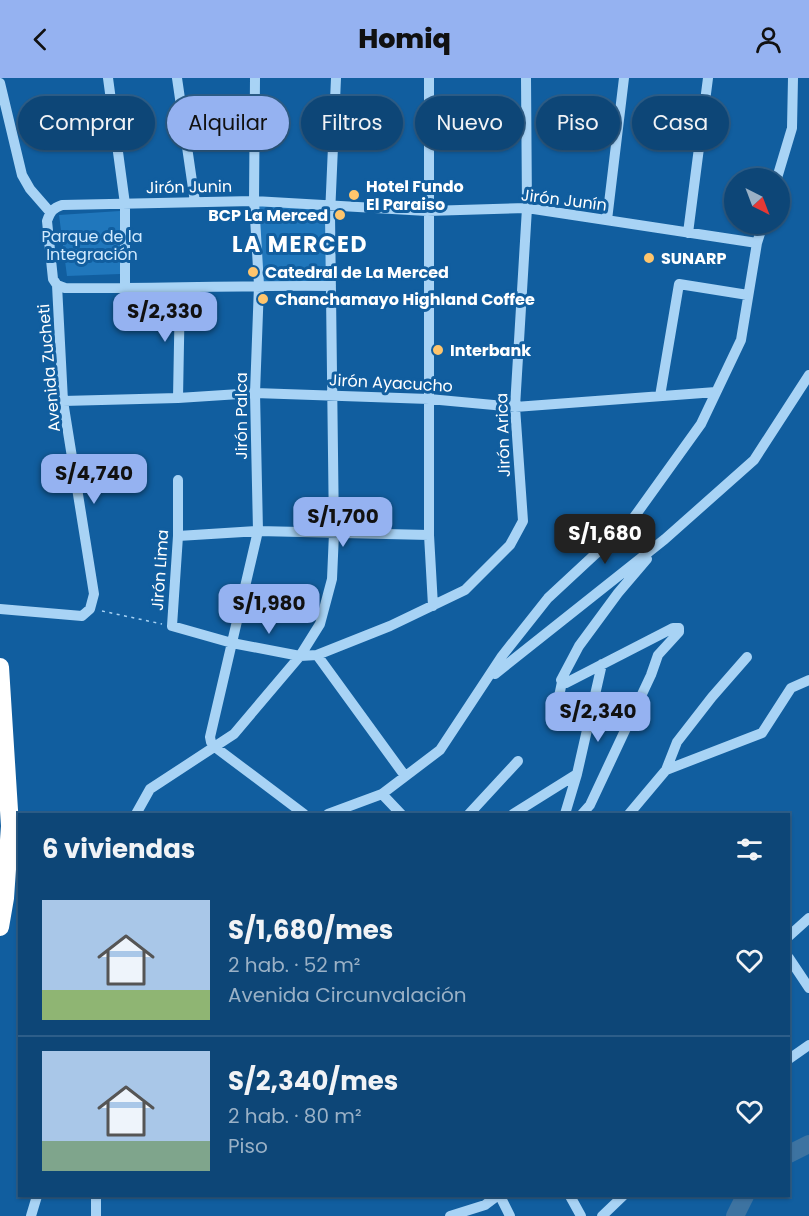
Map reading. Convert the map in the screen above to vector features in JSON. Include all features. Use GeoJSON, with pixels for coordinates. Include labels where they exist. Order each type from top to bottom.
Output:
{"type":"FeatureCollection","features":[{"type":"Feature","properties":{"kind":"highway"},"geometry":{"type":"LineString","coordinates":[[0,667],[3,748],[10,826],[0,927]]}},
{"type":"Feature","properties":{"kind":"street"},"geometry":{"type":"LineString","coordinates":[[108,78],[125,204],[125,289]]}},
{"type":"Feature","properties":{"kind":"street"},"geometry":{"type":"LineString","coordinates":[[177,78],[195,202]]}},
{"type":"Feature","properties":{"kind":"street","name":"Jirón Palca"},"geometry":{"type":"LineString","coordinates":[[215,747],[210,737],[258,531],[255,393],[259,285],[254,201],[255,78]]}},
{"type":"Feature","properties":{"kind":"street"},"geometry":{"type":"LineString","coordinates":[[137,813],[150,789],[234,734],[300,656],[320,624],[332,579],[334,533],[331,205],[336,78]]}},
{"type":"Feature","properties":{"kind":"street"},"geometry":{"type":"LineString","coordinates":[[429,78],[427,211],[429,536],[434,606]]}},
{"type":"Feature","properties":{"kind":"street","name":"Jirón Arica"},"geometry":{"type":"LineString","coordinates":[[172,626],[232,643],[300,656],[316,655],[390,626],[465,590],[510,545],[523,521],[515,407],[527,208],[526,78]]}},
{"type":"Feature","properties":{"kind":"street"},"geometry":{"type":"LineString","coordinates":[[607,220],[624,78]]}},
{"type":"Feature","properties":{"kind":"street"},"geometry":{"type":"LineString","coordinates":[[688,232],[708,78]]}},
{"type":"Feature","properties":{"kind":"street"},"geometry":{"type":"LineString","coordinates":[[780,168],[792,128],[793,78]]}},
{"type":"Feature","properties":{"kind":"street"},"geometry":{"type":"LineString","coordinates":[[0,83],[22,175],[30,189],[50,212]]}},
{"type":"Feature","properties":{"kind":"street","name":"Jirón Junin"},"geometry":{"type":"LineString","coordinates":[[50,212],[62,205],[254,201],[331,205]]}},
{"type":"Feature","properties":{"kind":"street","name":"Jirón Junín"},"geometry":{"type":"LineString","coordinates":[[331,205],[427,211],[527,208],[757,243]]}},
{"type":"Feature","properties":{"kind":"street","name":"Avenida Zucheti"},"geometry":{"type":"LineString","coordinates":[[50,212],[47,221],[53,279],[57,285],[63,401],[94,594],[90,609]]}},
{"type":"Feature","properties":{"kind":"street"},"geometry":{"type":"LineString","coordinates":[[331,813],[382,794],[440,750],[502,656],[548,598],[632,520],[701,424],[741,340],[760,234]]}},
{"type":"Feature","properties":{"kind":"street"},"geometry":{"type":"LineString","coordinates":[[660,396],[679,284],[748,294]]}},
{"type":"Feature","properties":{"kind":"street"},"geometry":{"type":"LineString","coordinates":[[57,285],[65,288],[125,289],[259,285],[331,286]]}},
{"type":"Feature","properties":{"kind":"street"},"geometry":{"type":"LineString","coordinates":[[178,398],[180,289]]}},
{"type":"Feature","properties":{"kind":"street"},"geometry":{"type":"LineString","coordinates":[[485,682],[653,548],[754,460],[809,375]]}},
{"type":"Feature","properties":{"kind":"street","name":"Jirón Ayacucho"},"geometry":{"type":"LineString","coordinates":[[63,401],[255,393],[429,399],[515,407],[716,392]]}},
{"type":"Feature","properties":{"kind":"street","name":"Jirón Lima"},"geometry":{"type":"LineString","coordinates":[[172,626],[178,536],[178,480]]}},
{"type":"Feature","properties":{"kind":"street"},"geometry":{"type":"LineString","coordinates":[[178,536],[258,531],[429,536]]}},
{"type":"Feature","properties":{"kind":"street"},"geometry":{"type":"LineString","coordinates":[[553,725],[561,680],[579,646],[618,593],[646,561],[653,548]]}},
{"type":"Feature","properties":{"kind":"street"},"geometry":{"type":"LineString","coordinates":[[0,609],[82,616],[90,609]]}},
{"type":"Feature","properties":{"kind":"street"},"geometry":{"type":"LineString","coordinates":[[562,682],[566,683],[673,628],[679,628],[679,632],[658,655],[651,675],[590,805],[583,813]]}},
{"type":"Feature","properties":{"kind":"street"},"geometry":{"type":"LineString","coordinates":[[316,655],[405,776]]}},
{"type":"Feature","properties":{"kind":"street"},"geometry":{"type":"LineString","coordinates":[[630,813],[666,770],[677,742],[712,696],[747,657]]}},
{"type":"Feature","properties":{"kind":"street"},"geometry":{"type":"LineString","coordinates":[[565,813],[577,774],[602,664]]}},
{"type":"Feature","properties":{"kind":"street"},"geometry":{"type":"LineString","coordinates":[[666,770],[762,733],[791,688],[809,680]]}},
{"type":"Feature","properties":{"kind":"street"},"geometry":{"type":"LineString","coordinates":[[215,747],[303,813]]}},
{"type":"Feature","properties":{"kind":"street"},"geometry":{"type":"LineString","coordinates":[[470,813],[518,761]]}},
{"type":"Feature","properties":{"kind":"street"},"geometry":{"type":"LineString","coordinates":[[515,813],[577,774]]}},
{"type":"Feature","properties":{"kind":"street"},"geometry":{"type":"LineString","coordinates":[[382,794],[400,813]]}},
{"type":"Feature","properties":{"kind":"street"},"geometry":{"type":"LineString","coordinates":[[790,935],[809,918]]}},
{"type":"Feature","properties":{"kind":"street"},"geometry":{"type":"LineString","coordinates":[[790,960],[809,988]]}},
{"type":"Feature","properties":{"kind":"street"},"geometry":{"type":"LineString","coordinates":[[790,1058],[809,1045]]}},
{"type":"Feature","properties":{"kind":"street"},"geometry":{"type":"LineString","coordinates":[[31,1216],[38,1197]]}},
{"type":"Feature","properties":{"kind":"street"},"geometry":{"type":"LineString","coordinates":[[96,1197],[96,1216]]}},
{"type":"Feature","properties":{"kind":"street"},"geometry":{"type":"LineString","coordinates":[[450,1216],[485,1205],[497,1197]]}},
{"type":"Feature","properties":{"kind":"street"},"geometry":{"type":"LineString","coordinates":[[499,1197],[510,1216]]}},
{"type":"Feature","properties":{"kind":"street"},"geometry":{"type":"LineString","coordinates":[[571,1197],[581,1216]]}},
{"type":"Feature","properties":{"kind":"street"},"geometry":{"type":"LineString","coordinates":[[603,1216],[622,1197]]}},
{"type":"Feature","properties":{"kind":"path"},"geometry":{"type":"LineString","coordinates":[[90,609],[172,626]]}},
{"type":"Feature","properties":{"kind":"green space"},"geometry":{"type":"Polygon","coordinates":[[[254,201],[331,205],[331,286],[259,285],[254,201]]]}},
{"type":"Feature","properties":{"kind":"green space","name":"Parque de la Integración"},"geometry":{"type":"Polygon","coordinates":[[[120,211],[120,274],[67,276],[59,215],[120,211]]]}},
{"type":"Feature","properties":{"kind":"waterway"},"geometry":{"type":"LineString","coordinates":[[790,1154],[809,1144]]}},
{"type":"Feature","properties":{"kind":"waterway"},"geometry":{"type":"LineString","coordinates":[[735,1216],[744,1197]]}},
{"type":"Feature","properties":{"kind":"place","name":"Hotel Fundo El Paraiso"},"geometry":{"type":"Point","coordinates":[354,195]}},
{"type":"Feature","properties":{"kind":"place","name":"BCP La Merced"},"geometry":{"type":"Point","coordinates":[340,215]}},
{"type":"Feature","properties":{"kind":"place","name":"SUNARP"},"geometry":{"type":"Point","coordinates":[649,258]}},
{"type":"Feature","properties":{"kind":"place","name":"Catedral de La Merced"},"geometry":{"type":"Point","coordinates":[253,272]}},
{"type":"Feature","properties":{"kind":"place","name":"Chanchamayo Highland Coffee"},"geometry":{"type":"Point","coordinates":[263,299]}},
{"type":"Feature","properties":{"kind":"place","name":"Interbank"},"geometry":{"type":"Point","coordinates":[438,350]}},
{"type":"Feature","properties":{"kind":"district","name":"LA MERCED"},"geometry":{"type":"Point","coordinates":[300,244]}}]}
